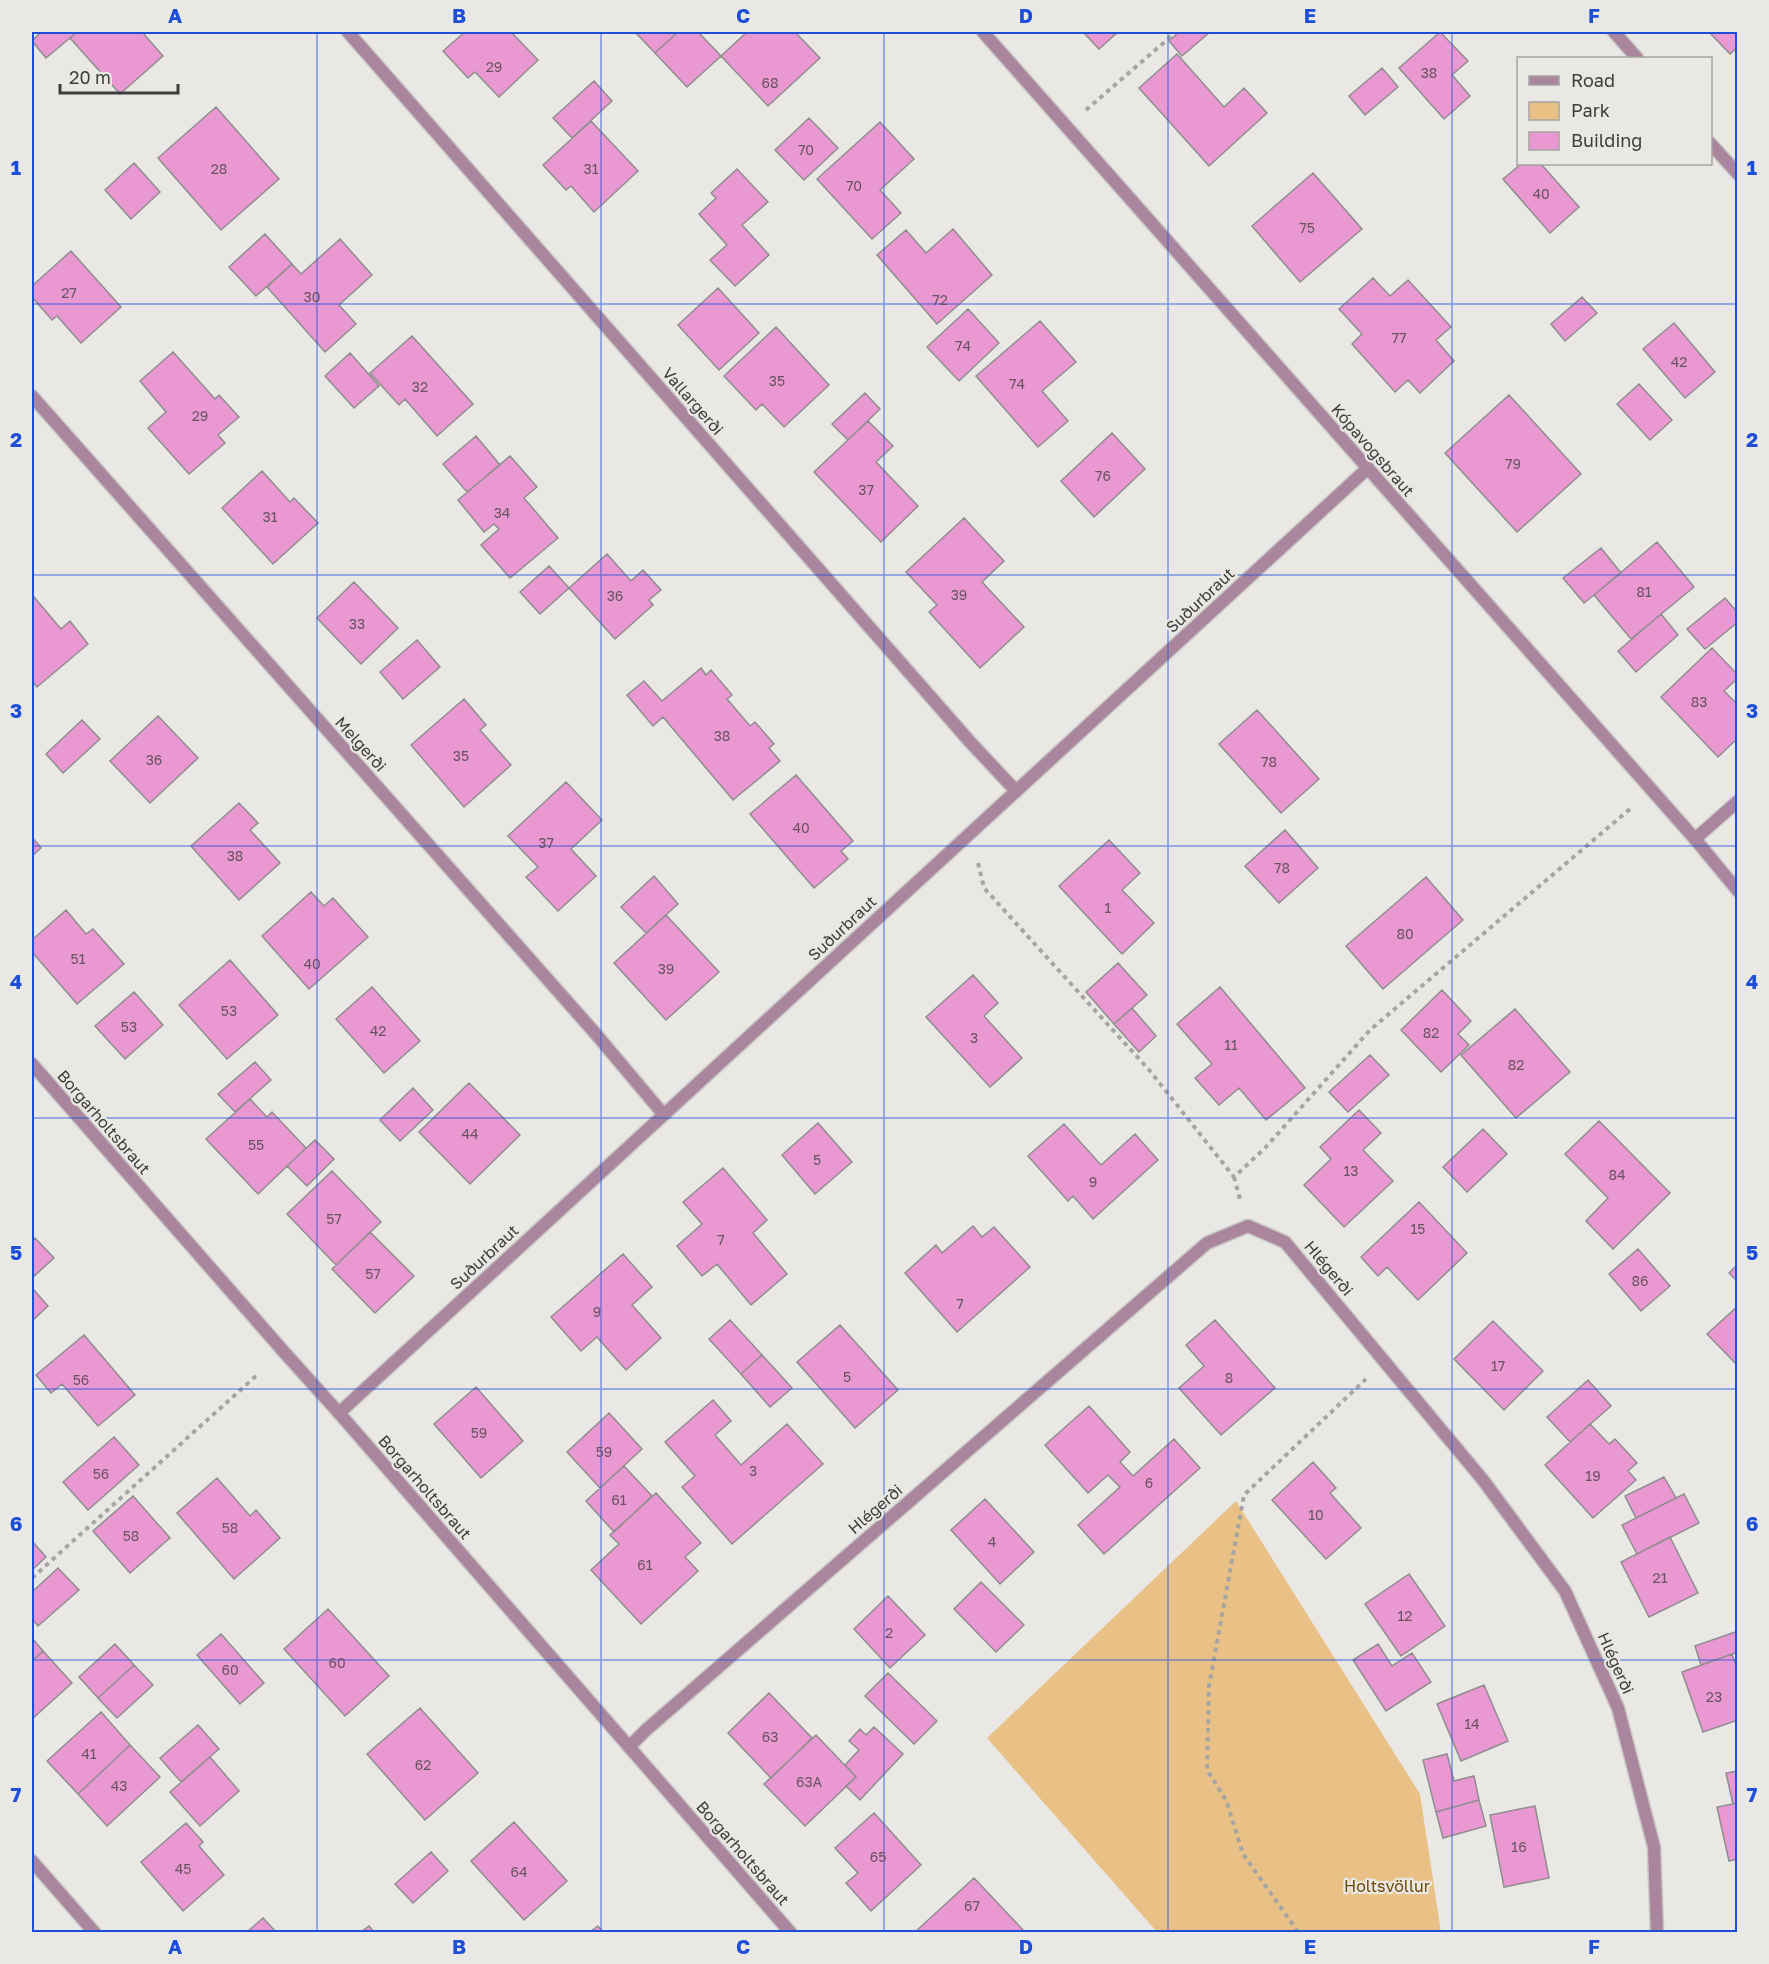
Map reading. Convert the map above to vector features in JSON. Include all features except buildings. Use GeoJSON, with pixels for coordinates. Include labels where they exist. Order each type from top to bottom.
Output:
{"type":"FeatureCollection","features":[{"type":"Feature","properties":{"kind":"street","name":"Vallargerði"},"geometry":{"type":"LineString","coordinates":[[348,32],[971,743],[1016,791]]}},
{"type":"Feature","properties":{"kind":"street","name":"Kópavogsbraut"},"geometry":{"type":"LineString","coordinates":[[983,32],[1695,839],[1737,891]]}},
{"type":"Feature","properties":{"kind":"street"},"geometry":{"type":"LineString","coordinates":[[1614,32],[1636,57]]}},
{"type":"Feature","properties":{"kind":"street"},"geometry":{"type":"LineString","coordinates":[[1712,145],[1737,174]]}},
{"type":"Feature","properties":{"kind":"street","name":"Melgerði"},"geometry":{"type":"LineString","coordinates":[[32,396],[579,1015],[664,1115]]}},
{"type":"Feature","properties":{"kind":"street","name":"Suðurbraut"},"geometry":{"type":"LineString","coordinates":[[339,1413],[1368,468]]}},
{"type":"Feature","properties":{"kind":"street"},"geometry":{"type":"LineString","coordinates":[[1695,839],[1737,801]]}},
{"type":"Feature","properties":{"kind":"street","name":"Borgarholtsbraut"},"geometry":{"type":"LineString","coordinates":[[32,1064],[790,1932]]}},
{"type":"Feature","properties":{"kind":"street","name":"Hlégerði"},"geometry":{"type":"LineString","coordinates":[[628,1747],[1208,1243],[1248,1226],[1285,1242],[1483,1480],[1565,1592],[1618,1708],[1654,1848],[1657,1932]]}},
{"type":"Feature","properties":{"kind":"street"},"geometry":{"type":"LineString","coordinates":[[32,1861],[94,1932]]}},
{"type":"Feature","properties":{"kind":"path"},"geometry":{"type":"LineString","coordinates":[[1085,111],[1176,32]]}},
{"type":"Feature","properties":{"kind":"path"},"geometry":{"type":"LineString","coordinates":[[970,834],[984,888],[1150,1071],[1234,1177],[1265,1148],[1370,1030],[1630,808]]}},
{"type":"Feature","properties":{"kind":"path"},"geometry":{"type":"LineString","coordinates":[[1298,1932],[1243,1854],[1226,1800],[1207,1770],[1209,1686],[1244,1495],[1385,1361]]}},
{"type":"Feature","properties":{"kind":"path"},"geometry":{"type":"LineString","coordinates":[[32,1578],[256,1376]]}},
{"type":"Feature","properties":{"kind":"green space","name":"Holtsvöllur"},"geometry":{"type":"Polygon","coordinates":[[[1236,1501],[1420,1794],[1441,1932],[1157,1932],[987,1738],[1236,1501]]]}}]}
